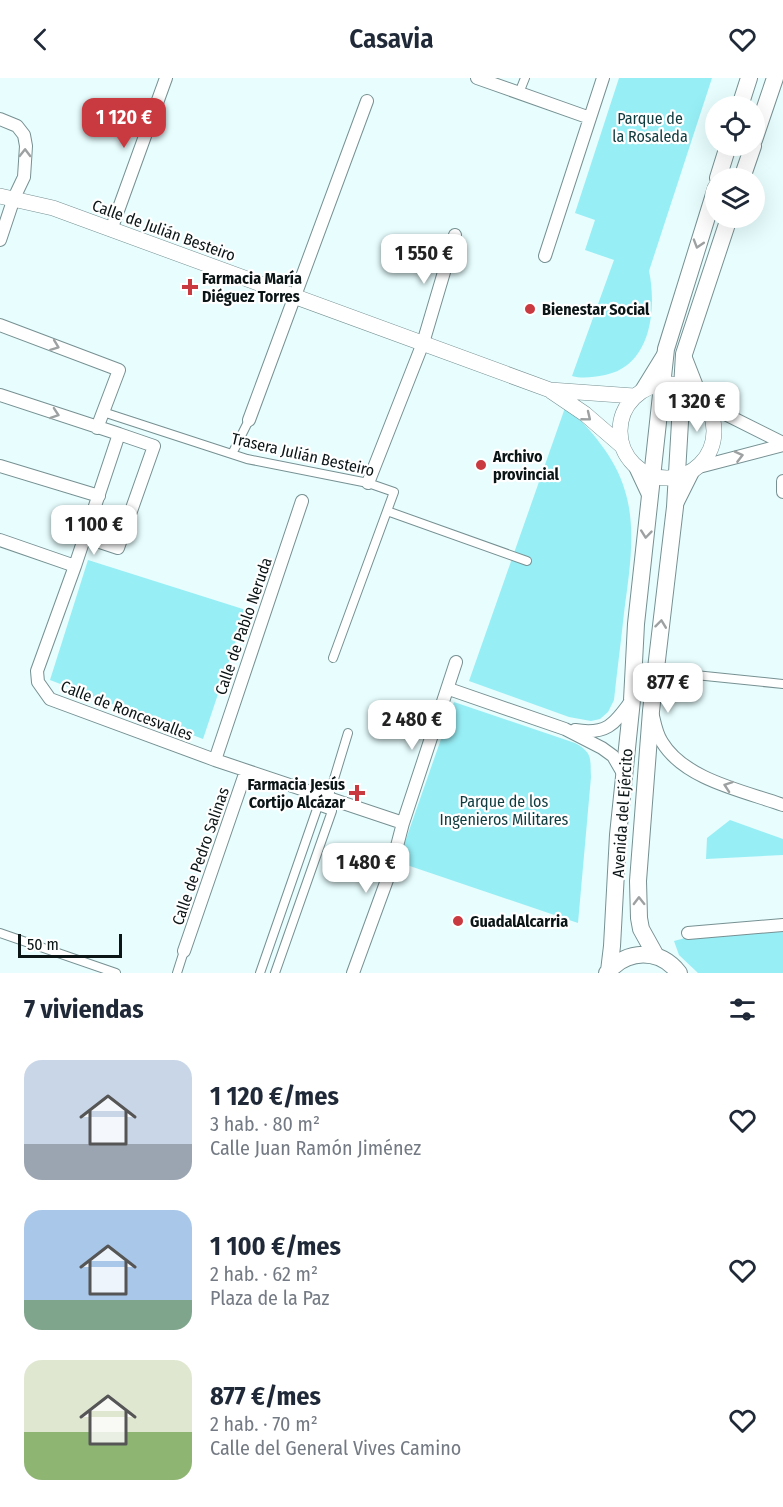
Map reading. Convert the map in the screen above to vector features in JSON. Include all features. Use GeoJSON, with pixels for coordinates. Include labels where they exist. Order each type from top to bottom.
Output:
{"type":"FeatureCollection","features":[{"type":"Feature","properties":{"kind":"main road"},"geometry":{"type":"LineString","coordinates":[[743,96],[749,78]]}},
{"type":"Feature","properties":{"kind":"main road"},"geometry":{"type":"LineString","coordinates":[[765,108],[775,78]]}},
{"type":"Feature","properties":{"kind":"main road","name":"Avenida del Ejército"},"geometry":{"type":"LineString","coordinates":[[608,972],[612,946],[618,835],[632,700],[636,624],[666,349],[705,223]]}},
{"type":"Feature","properties":{"kind":"main road","name":"Avenida del Ejército"},"geometry":{"type":"LineString","coordinates":[[657,956],[641,929],[639,918],[640,858],[651,711],[675,507],[684,354],[726,228]]}},
{"type":"Feature","properties":{"kind":"main road"},"geometry":{"type":"LineString","coordinates":[[608,972],[622,959],[644,954],[666,960],[679,973]]}},
{"type":"Feature","properties":{"kind":"street"},"geometry":{"type":"LineString","coordinates":[[111,230],[166,78]]}},
{"type":"Feature","properties":{"kind":"street"},"geometry":{"type":"LineString","coordinates":[[477,78],[590,118]]}},
{"type":"Feature","properties":{"kind":"street"},"geometry":{"type":"LineString","coordinates":[[519,93],[525,78]]}},
{"type":"Feature","properties":{"kind":"street"},"geometry":{"type":"LineString","coordinates":[[545,256],[603,78]]}},
{"type":"Feature","properties":{"kind":"street"},"geometry":{"type":"LineString","coordinates":[[232,454],[249,420],[367,101]]}},
{"type":"Feature","properties":{"kind":"street"},"geometry":{"type":"LineString","coordinates":[[0,119],[17,126],[24,135],[26,146],[24,177],[7,197],[0,240]]}},
{"type":"Feature","properties":{"kind":"street","name":"Calle de Julián Besteiro"},"geometry":{"type":"LineString","coordinates":[[7,197],[53,208],[550,390],[592,395],[637,394]]}},
{"type":"Feature","properties":{"kind":"street"},"geometry":{"type":"LineString","coordinates":[[368,483],[423,343],[455,235]]}},
{"type":"Feature","properties":{"kind":"street"},"geometry":{"type":"LineString","coordinates":[[0,325],[119,370],[97,428]]}},
{"type":"Feature","properties":{"kind":"street"},"geometry":{"type":"LineString","coordinates":[[650,499],[622,446],[620,429],[624,410],[666,349]]}},
{"type":"Feature","properties":{"kind":"street"},"geometry":{"type":"LineString","coordinates":[[675,507],[695,468],[706,458],[714,437],[713,422],[684,354]]}},
{"type":"Feature","properties":{"kind":"street"},"geometry":{"type":"LineString","coordinates":[[637,394],[663,384],[683,387],[704,402],[783,444]]}},
{"type":"Feature","properties":{"kind":"street","name":"Calle de Julián Besteiro"},"geometry":{"type":"LineString","coordinates":[[550,390],[585,414],[622,446]]}},
{"type":"Feature","properties":{"kind":"street"},"geometry":{"type":"LineString","coordinates":[[0,395],[154,446],[118,548],[85,537]]}},
{"type":"Feature","properties":{"kind":"street","name":"Trasera Julián Besteiro"},"geometry":{"type":"LineString","coordinates":[[103,412],[247,459],[368,483],[394,492],[387,511]]}},
{"type":"Feature","properties":{"kind":"street","name":"Calle de Roncesvalles"},"geometry":{"type":"LineString","coordinates":[[119,435],[37,671],[38,682],[44,691],[50,699],[327,803],[403,823]]}},
{"type":"Feature","properties":{"kind":"street"},"geometry":{"type":"LineString","coordinates":[[634,465],[652,476],[676,477],[695,468],[783,444]]}},
{"type":"Feature","properties":{"kind":"street"},"geometry":{"type":"LineString","coordinates":[[0,466],[99,496]]}},
{"type":"Feature","properties":{"kind":"street"},"geometry":{"type":"LineString","coordinates":[[783,481],[783,492]]}},
{"type":"Feature","properties":{"kind":"street","name":"Calle de Pablo Neruda"},"geometry":{"type":"LineString","coordinates":[[215,760],[302,501]]}},
{"type":"Feature","properties":{"kind":"street"},"geometry":{"type":"LineString","coordinates":[[333,658],[387,511],[527,561]]}},
{"type":"Feature","properties":{"kind":"street"},"geometry":{"type":"LineString","coordinates":[[0,540],[75,566]]}},
{"type":"Feature","properties":{"kind":"street"},"geometry":{"type":"LineString","coordinates":[[352,973],[391,869],[403,823],[456,662]]}},
{"type":"Feature","properties":{"kind":"street"},"geometry":{"type":"LineString","coordinates":[[656,671],[783,684]]}},
{"type":"Feature","properties":{"kind":"street"},"geometry":{"type":"LineString","coordinates":[[449,689],[565,729],[613,756],[624,775]]}},
{"type":"Feature","properties":{"kind":"street"},"geometry":{"type":"LineString","coordinates":[[565,729],[589,732],[615,724],[632,700]]}},
{"type":"Feature","properties":{"kind":"street"},"geometry":{"type":"LineString","coordinates":[[651,711],[662,742],[676,759],[692,771],[783,805]]}},
{"type":"Feature","properties":{"kind":"street"},"geometry":{"type":"LineString","coordinates":[[275,973],[332,811],[327,803],[348,733]]}},
{"type":"Feature","properties":{"kind":"street","name":"Calle de Pedro Salinas"},"geometry":{"type":"LineString","coordinates":[[184,951],[246,771]]}},
{"type":"Feature","properties":{"kind":"street"},"geometry":{"type":"LineString","coordinates":[[260,973],[318,806],[327,803]]}},
{"type":"Feature","properties":{"kind":"street"},"geometry":{"type":"LineString","coordinates":[[688,933],[783,925]]}},
{"type":"Feature","properties":{"kind":"street"},"geometry":{"type":"LineString","coordinates":[[0,933],[116,973]]}},
{"type":"Feature","properties":{"kind":"street"},"geometry":{"type":"LineString","coordinates":[[177,973],[184,951]]}},
{"type":"Feature","properties":{"kind":"green space","name":"Parque de la Rosaleda"},"geometry":{"type":"Polygon","coordinates":[[[619,78],[712,78],[649,271],[652,302],[647,334],[632,360],[620,370],[601,376],[572,376],[614,260],[585,250],[595,220],[575,213],[619,78]]]}},
{"type":"Feature","properties":{"kind":"green space"},"geometry":{"type":"Polygon","coordinates":[[[566,405],[593,434],[609,456],[621,479],[631,521],[630,567],[614,700],[608,712],[600,719],[591,721],[569,717],[469,681],[566,405]]]}},
{"type":"Feature","properties":{"kind":"green space"},"geometry":{"type":"Polygon","coordinates":[[[88,560],[246,610],[203,739],[50,680],[88,560]]]}},
{"type":"Feature","properties":{"kind":"green space","name":"Parque de los Ingenieros Militares"},"geometry":{"type":"Polygon","coordinates":[[[454,702],[575,743],[588,753],[591,777],[578,923],[398,862],[454,702]]]}},
{"type":"Feature","properties":{"kind":"green space"},"geometry":{"type":"Polygon","coordinates":[[[730,820],[783,839],[783,855],[706,859],[707,838],[730,820]]]}},
{"type":"Feature","properties":{"kind":"green space"},"geometry":{"type":"Polygon","coordinates":[[[783,929],[783,973],[698,973],[679,955],[674,941],[689,937],[783,929]]]}},
{"type":"Feature","properties":{"kind":"place","name":"Farmacia María Diéguez Torres"},"geometry":{"type":"Point","coordinates":[190,287]}},
{"type":"Feature","properties":{"kind":"place","name":"Bienestar Social"},"geometry":{"type":"Point","coordinates":[530,309]}},
{"type":"Feature","properties":{"kind":"place","name":"Archivo provincial"},"geometry":{"type":"Point","coordinates":[481,465]}},
{"type":"Feature","properties":{"kind":"place","name":"Farmacia Jesús Cortijo Alcázar"},"geometry":{"type":"Point","coordinates":[357,793]}},
{"type":"Feature","properties":{"kind":"place","name":"GuadalAlcarria"},"geometry":{"type":"Point","coordinates":[458,921]}}]}
